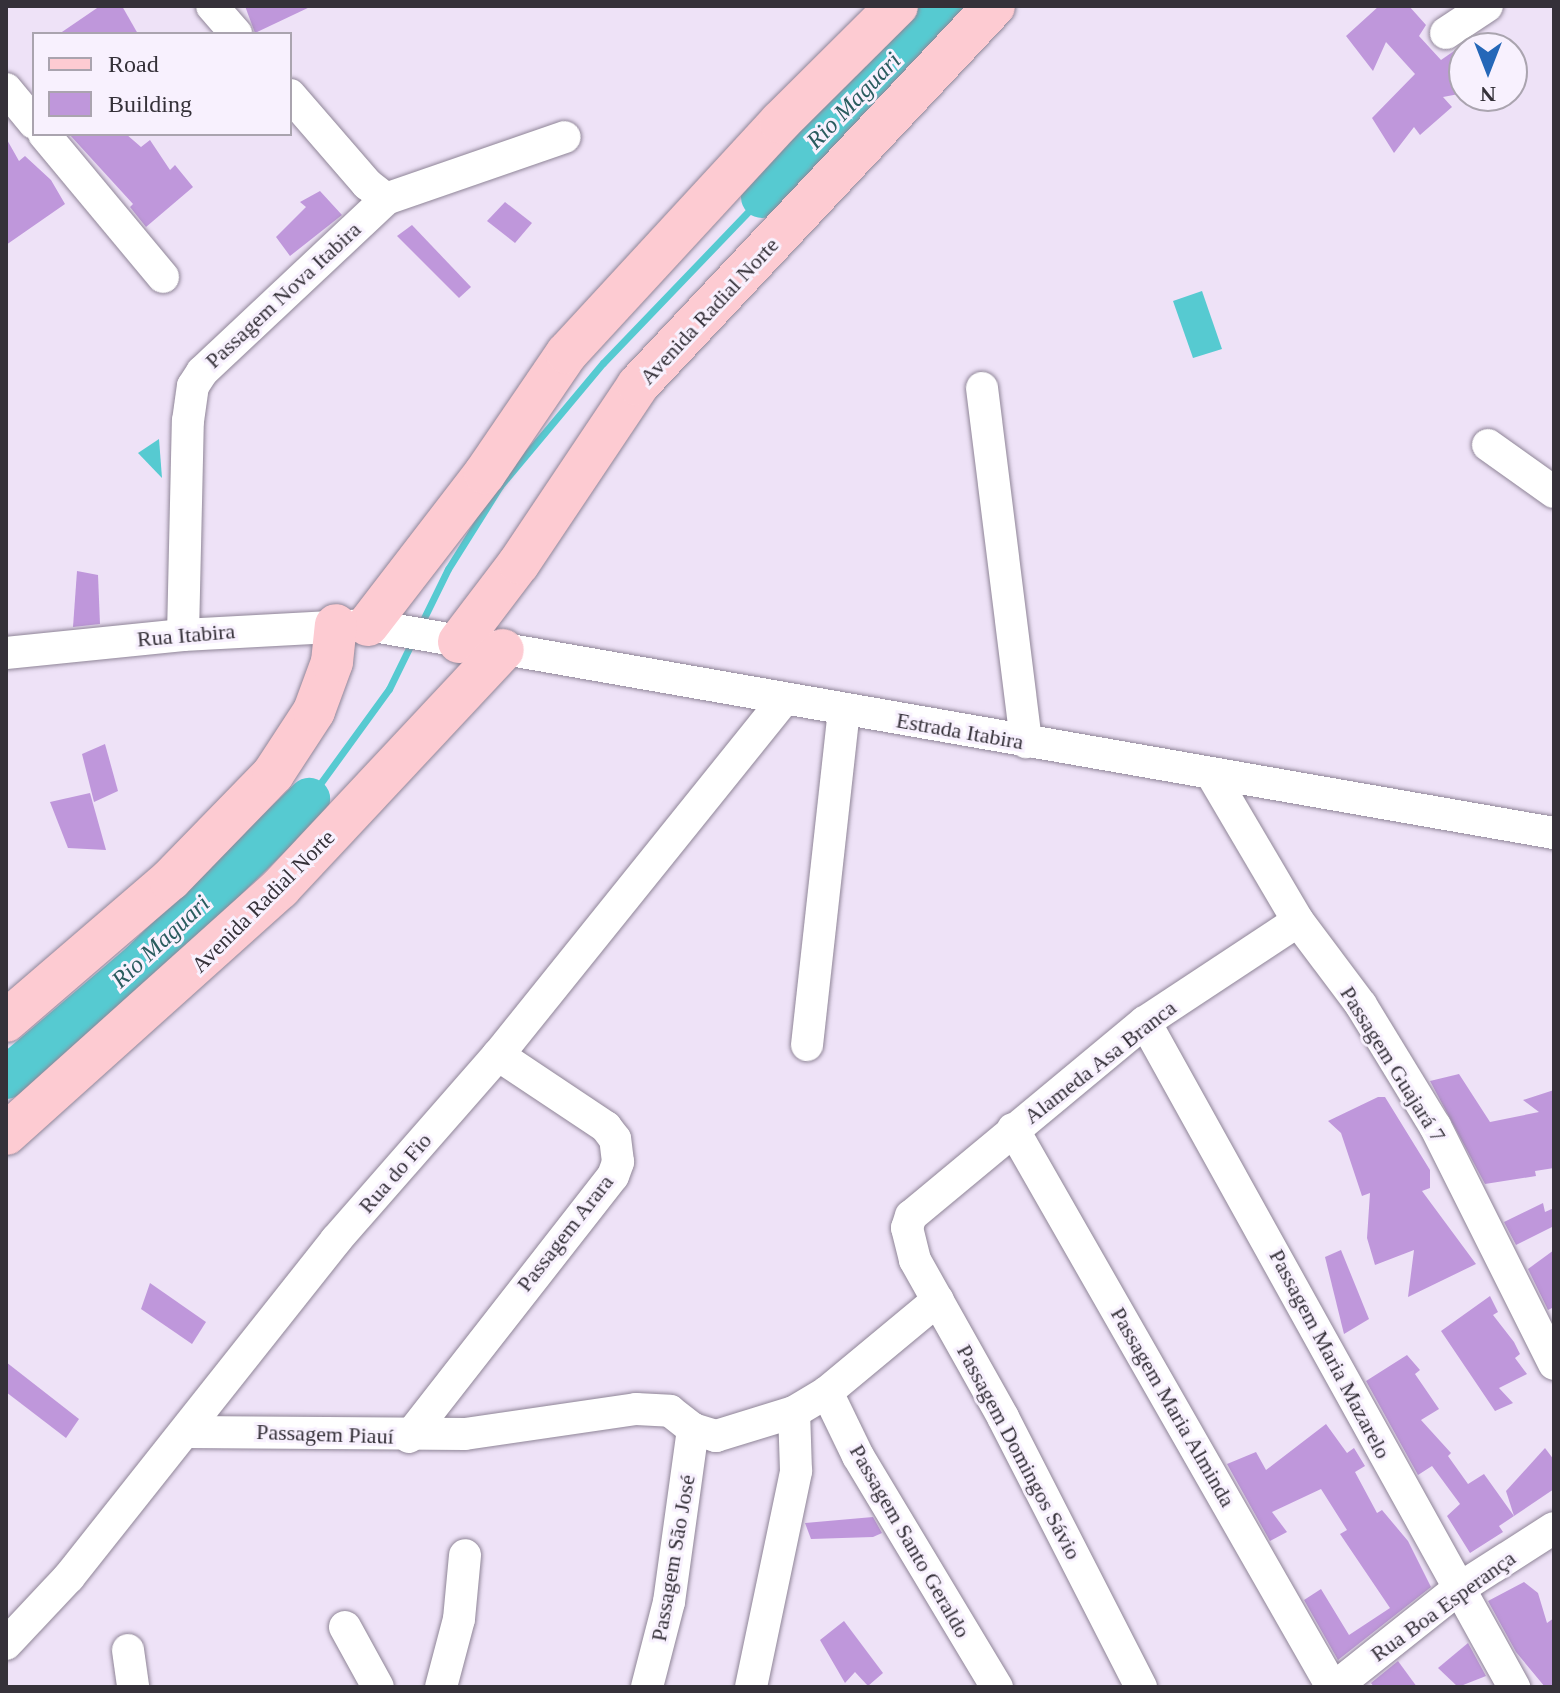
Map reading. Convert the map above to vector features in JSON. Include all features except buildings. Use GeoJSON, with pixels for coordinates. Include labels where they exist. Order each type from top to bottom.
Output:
{"type":"FeatureCollection","features":[{"type":"Feature","properties":{"kind":"main road"},"geometry":{"type":"LineString","coordinates":[[6,1021],[170,880],[273,774],[314,711],[332,662],[352,625],[428,551],[551,374],[600,314],[897,6]]}},
{"type":"Feature","properties":{"kind":"main road","name":"Avenida Radial Norte"},"geometry":{"type":"LineString","coordinates":[[459,642],[519,563],[638,385],[994,6]]}},
{"type":"Feature","properties":{"kind":"main road","name":"Avenida Radial Norte"},"geometry":{"type":"LineString","coordinates":[[6,1134],[280,888],[503,650]]}},
{"type":"Feature","properties":{"kind":"street"},"geometry":{"type":"LineString","coordinates":[[212,6],[234,32]]}},
{"type":"Feature","properties":{"kind":"street"},"geometry":{"type":"LineString","coordinates":[[1446,33],[1487,6]]}},
{"type":"Feature","properties":{"kind":"street"},"geometry":{"type":"LineString","coordinates":[[6,89],[32,121]]}},
{"type":"Feature","properties":{"kind":"street"},"geometry":{"type":"LineString","coordinates":[[292,97],[367,184],[386,199],[565,137]]}},
{"type":"Feature","properties":{"kind":"street"},"geometry":{"type":"LineString","coordinates":[[46,136],[163,277]]}},
{"type":"Feature","properties":{"kind":"street","name":"Passagem Nova Itabira"},"geometry":{"type":"LineString","coordinates":[[183,635],[193,386],[386,199]]}},
{"type":"Feature","properties":{"kind":"street"},"geometry":{"type":"LineString","coordinates":[[982,388],[1026,742]]}},
{"type":"Feature","properties":{"kind":"street"},"geometry":{"type":"LineString","coordinates":[[1488,445],[1554,492]]}},
{"type":"Feature","properties":{"kind":"street","name":"Rua Itabira"},"geometry":{"type":"LineString","coordinates":[[6,653],[183,635],[352,625]]}},
{"type":"Feature","properties":{"kind":"street","name":"Estrada Itabira"},"geometry":{"type":"LineString","coordinates":[[352,625],[1554,833]]}},
{"type":"Feature","properties":{"kind":"street","name":"Rua do Fio"},"geometry":{"type":"LineString","coordinates":[[6,1644],[69,1577],[336,1240],[498,1055],[783,701]]}},
{"type":"Feature","properties":{"kind":"street"},"geometry":{"type":"LineString","coordinates":[[807,1045],[844,711]]}},
{"type":"Feature","properties":{"kind":"street","name":"Passagem Guajará 7"},"geometry":{"type":"LineString","coordinates":[[1212,775],[1298,921],[1361,1005],[1435,1126],[1554,1364]]}},
{"type":"Feature","properties":{"kind":"street","name":"Alameda Asa Branca"},"geometry":{"type":"LineString","coordinates":[[911,1216],[1145,1022],[1298,921]]}},
{"type":"Feature","properties":{"kind":"street","name":"Passagem Maria Mazarelo"},"geometry":{"type":"LineString","coordinates":[[1145,1022],[1457,1590],[1514,1687]]}},
{"type":"Feature","properties":{"kind":"street","name":"Passagem Arara"},"geometry":{"type":"LineString","coordinates":[[409,1437],[618,1162],[615,1139],[606,1127],[498,1055]]}},
{"type":"Feature","properties":{"kind":"street","name":"Passagem Maria Alminda"},"geometry":{"type":"LineString","coordinates":[[1013,1129],[1333,1687]]}},
{"type":"Feature","properties":{"kind":"street","name":"Passagem Domingos Sávio"},"geometry":{"type":"LineString","coordinates":[[911,1216],[909,1248],[1141,1687]]}},
{"type":"Feature","properties":{"kind":"street"},"geometry":{"type":"LineString","coordinates":[[693,1429],[716,1436],[794,1412],[827,1392],[938,1300]]}},
{"type":"Feature","properties":{"kind":"street","name":"Passagem Santo Geraldo"},"geometry":{"type":"LineString","coordinates":[[827,1392],[858,1456],[997,1687]]}},
{"type":"Feature","properties":{"kind":"street","name":"Passagem Piauí"},"geometry":{"type":"LineString","coordinates":[[186,1432],[409,1437],[465,1434],[636,1409],[670,1411],[693,1429]]}},
{"type":"Feature","properties":{"kind":"street"},"geometry":{"type":"LineString","coordinates":[[751,1687],[796,1471],[794,1412]]}},
{"type":"Feature","properties":{"kind":"street","name":"Passagem São José"},"geometry":{"type":"LineString","coordinates":[[647,1687],[669,1602],[693,1429]]}},
{"type":"Feature","properties":{"kind":"street","name":"Rua Boa Esperança"},"geometry":{"type":"LineString","coordinates":[[1333,1687],[1457,1590],[1554,1528]]}},
{"type":"Feature","properties":{"kind":"street"},"geometry":{"type":"LineString","coordinates":[[441,1687],[459,1619],[465,1555]]}},
{"type":"Feature","properties":{"kind":"street"},"geometry":{"type":"LineString","coordinates":[[345,1627],[378,1687]]}},
{"type":"Feature","properties":{"kind":"street"},"geometry":{"type":"LineString","coordinates":[[128,1650],[133,1687]]}},
{"type":"Feature","properties":{"kind":"water"},"geometry":{"type":"Polygon","coordinates":[[[1202,291],[1222,349],[1193,358],[1173,301],[1202,291]]]}},
{"type":"Feature","properties":{"kind":"water"},"geometry":{"type":"Polygon","coordinates":[[[159,439],[162,478],[138,453],[159,439]]]}},
{"type":"Feature","properties":{"kind":"waterway","name":"Rio Maguari"},"geometry":{"type":"LineString","coordinates":[[762,197],[945,6]]}},
{"type":"Feature","properties":{"kind":"waterway"},"geometry":{"type":"LineString","coordinates":[[421,624],[448,569],[500,486],[603,363],[762,197]]}},
{"type":"Feature","properties":{"kind":"waterway"},"geometry":{"type":"LineString","coordinates":[[309,799],[389,689],[412,642]]}},
{"type":"Feature","properties":{"kind":"waterway","name":"Rio Maguari"},"geometry":{"type":"LineString","coordinates":[[6,1078],[141,963],[309,799]]}}]}
